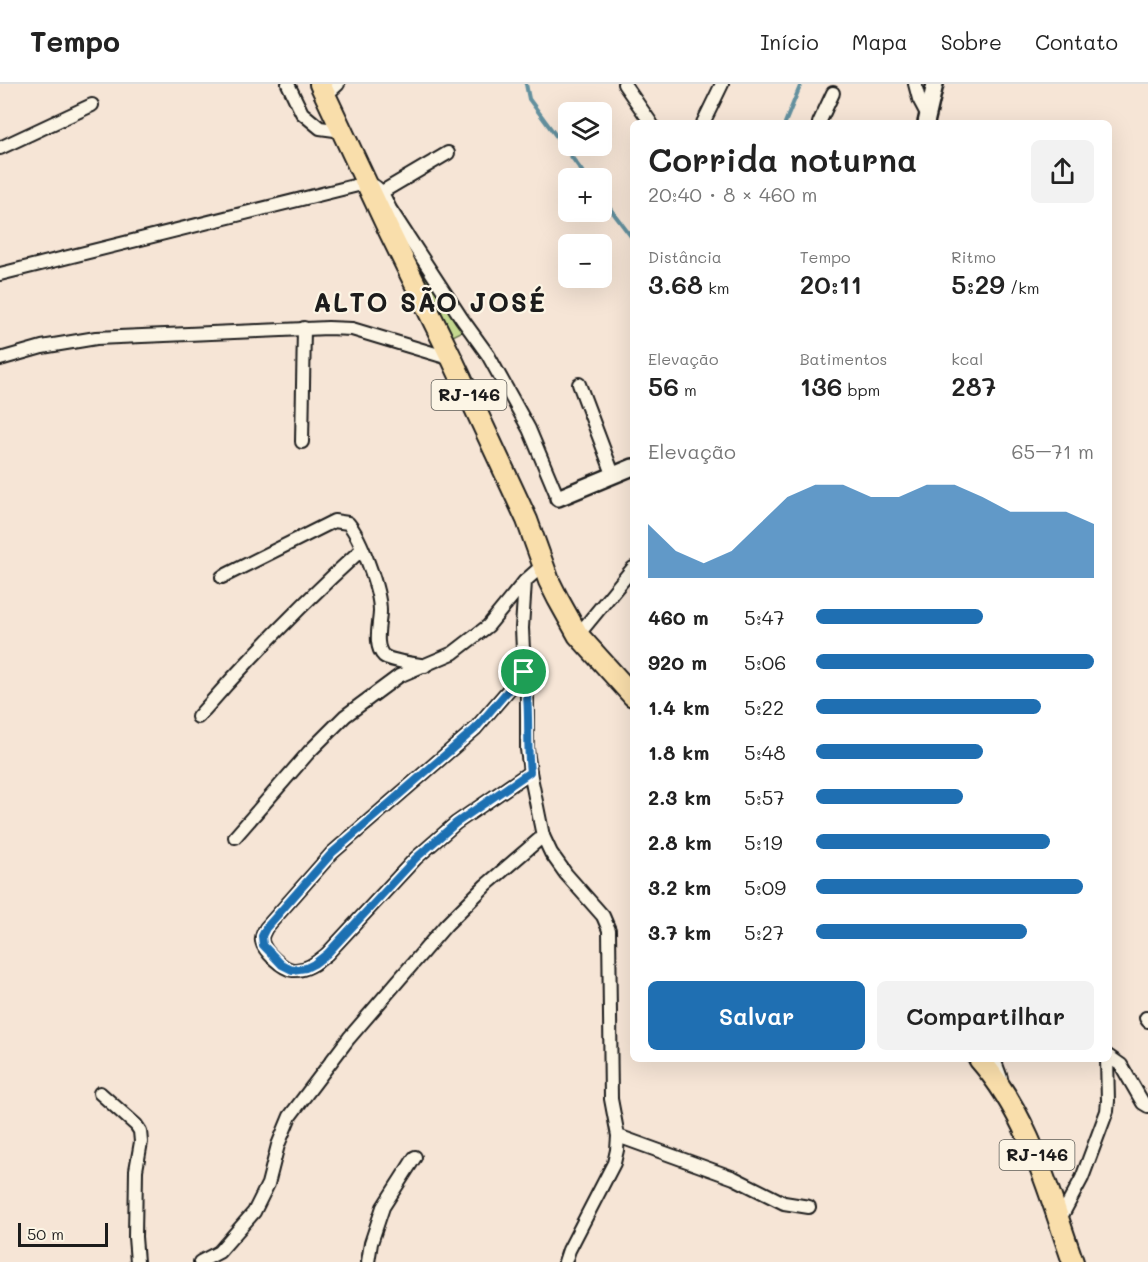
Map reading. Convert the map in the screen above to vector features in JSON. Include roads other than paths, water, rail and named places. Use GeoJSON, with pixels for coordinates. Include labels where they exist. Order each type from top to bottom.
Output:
{"type":"FeatureCollection","features":[{"type":"Feature","properties":{"kind":"main road","name":"RJ-146"},"geometry":{"type":"LineString","coordinates":[[328,88],[342,131],[374,187],[527,520],[549,581],[578,635],[630,693]]}},
{"type":"Feature","properties":{"kind":"main road","name":"RJ-146"},"geometry":{"type":"LineString","coordinates":[[981,1062],[1008,1096],[1037,1155],[1073,1262]]}},
{"type":"Feature","properties":{"kind":"street"},"geometry":{"type":"LineString","coordinates":[[288,84],[302,112],[320,128],[342,131]]}},
{"type":"Feature","properties":{"kind":"street"},"geometry":{"type":"LineString","coordinates":[[624,84],[649,120]]}},
{"type":"Feature","properties":{"kind":"street"},"geometry":{"type":"LineString","coordinates":[[704,120],[722,84]]}},
{"type":"Feature","properties":{"kind":"street"},"geometry":{"type":"LineString","coordinates":[[915,84],[926,118]]}},
{"type":"Feature","properties":{"kind":"street"},"geometry":{"type":"LineString","coordinates":[[926,118],[935,84]]}},
{"type":"Feature","properties":{"kind":"street"},"geometry":{"type":"LineString","coordinates":[[820,120],[833,93]]}},
{"type":"Feature","properties":{"kind":"street"},"geometry":{"type":"LineString","coordinates":[[0,148],[92,105]]}},
{"type":"Feature","properties":{"kind":"street"},"geometry":{"type":"LineString","coordinates":[[0,274],[374,187],[448,153]]}},
{"type":"Feature","properties":{"kind":"street"},"geometry":{"type":"LineString","coordinates":[[374,187],[488,355],[528,429],[558,498],[630,468]]}},
{"type":"Feature","properties":{"kind":"street"},"geometry":{"type":"LineString","coordinates":[[0,359],[42,347],[96,338],[304,328],[352,329],[452,358]]}},
{"type":"Feature","properties":{"kind":"street"},"geometry":{"type":"LineString","coordinates":[[302,442],[304,328]]}},
{"type":"Feature","properties":{"kind":"street"},"geometry":{"type":"LineString","coordinates":[[579,384],[613,474]]}},
{"type":"Feature","properties":{"kind":"street"},"geometry":{"type":"LineString","coordinates":[[222,578],[334,521],[348,523],[356,534],[375,583],[380,607],[378,638],[381,652],[387,658],[425,666]]}},
{"type":"Feature","properties":{"kind":"street"},"geometry":{"type":"LineString","coordinates":[[198,717],[323,584],[362,549]]}},
{"type":"Feature","properties":{"kind":"street"},"geometry":{"type":"LineString","coordinates":[[235,837],[309,752],[345,716],[399,676],[453,653],[488,626],[525,581],[543,565]]}},
{"type":"Feature","properties":{"kind":"street"},"geometry":{"type":"LineString","coordinates":[[578,635],[630,572]]}},
{"type":"Feature","properties":{"kind":"street"},"geometry":{"type":"LineString","coordinates":[[525,581],[522,628],[527,689],[527,749],[543,836],[566,874],[603,916],[609,930],[611,1099],[618,1136],[614,1163],[567,1256],[576,1262]]}},
{"type":"Feature","properties":{"kind":"street"},"geometry":{"type":"LineString","coordinates":[[524,672],[475,729],[332,853],[266,928],[262,936],[263,945],[282,965],[292,970],[314,964],[327,954],[416,858],[456,823],[530,772]]}},
{"type":"Feature","properties":{"kind":"street"},"geometry":{"type":"LineString","coordinates":[[201,1262],[219,1252],[254,1212],[267,1184],[278,1145],[290,1116],[349,1038],[446,926],[486,885],[543,836]]}},
{"type":"Feature","properties":{"kind":"street"},"geometry":{"type":"LineString","coordinates":[[1112,1060],[1121,1065],[1143,1102],[1148,1106]]}},
{"type":"Feature","properties":{"kind":"street"},"geometry":{"type":"LineString","coordinates":[[995,1062],[1008,1096]]}},
{"type":"Feature","properties":{"kind":"street"},"geometry":{"type":"LineString","coordinates":[[1059,1221],[1082,1178],[1107,1111],[1108,1062]]}},
{"type":"Feature","properties":{"kind":"street"},"geometry":{"type":"LineString","coordinates":[[100,1093],[140,1131],[141,1142],[136,1170],[137,1262]]}},
{"type":"Feature","properties":{"kind":"street"},"geometry":{"type":"LineString","coordinates":[[618,1136],[734,1179],[784,1203],[809,1207]]}},
{"type":"Feature","properties":{"kind":"street"},"geometry":{"type":"LineString","coordinates":[[368,1262],[371,1243],[383,1208],[415,1158]]}},
{"type":"Feature","properties":{"kind":"waterway"},"geometry":{"type":"LineString","coordinates":[[526,84],[529,99],[580,168]]}},
{"type":"Feature","properties":{"kind":"waterway"},"geometry":{"type":"LineString","coordinates":[[786,120],[801,84]]}},
{"type":"Feature","properties":{"kind":"waterway"},"geometry":{"type":"LineString","coordinates":[[612,211],[630,235]]}},
{"type":"Feature","properties":{"kind":"district","name":"ALTO SÃO JOSÉ"},"geometry":{"type":"Point","coordinates":[430,303]}}]}
